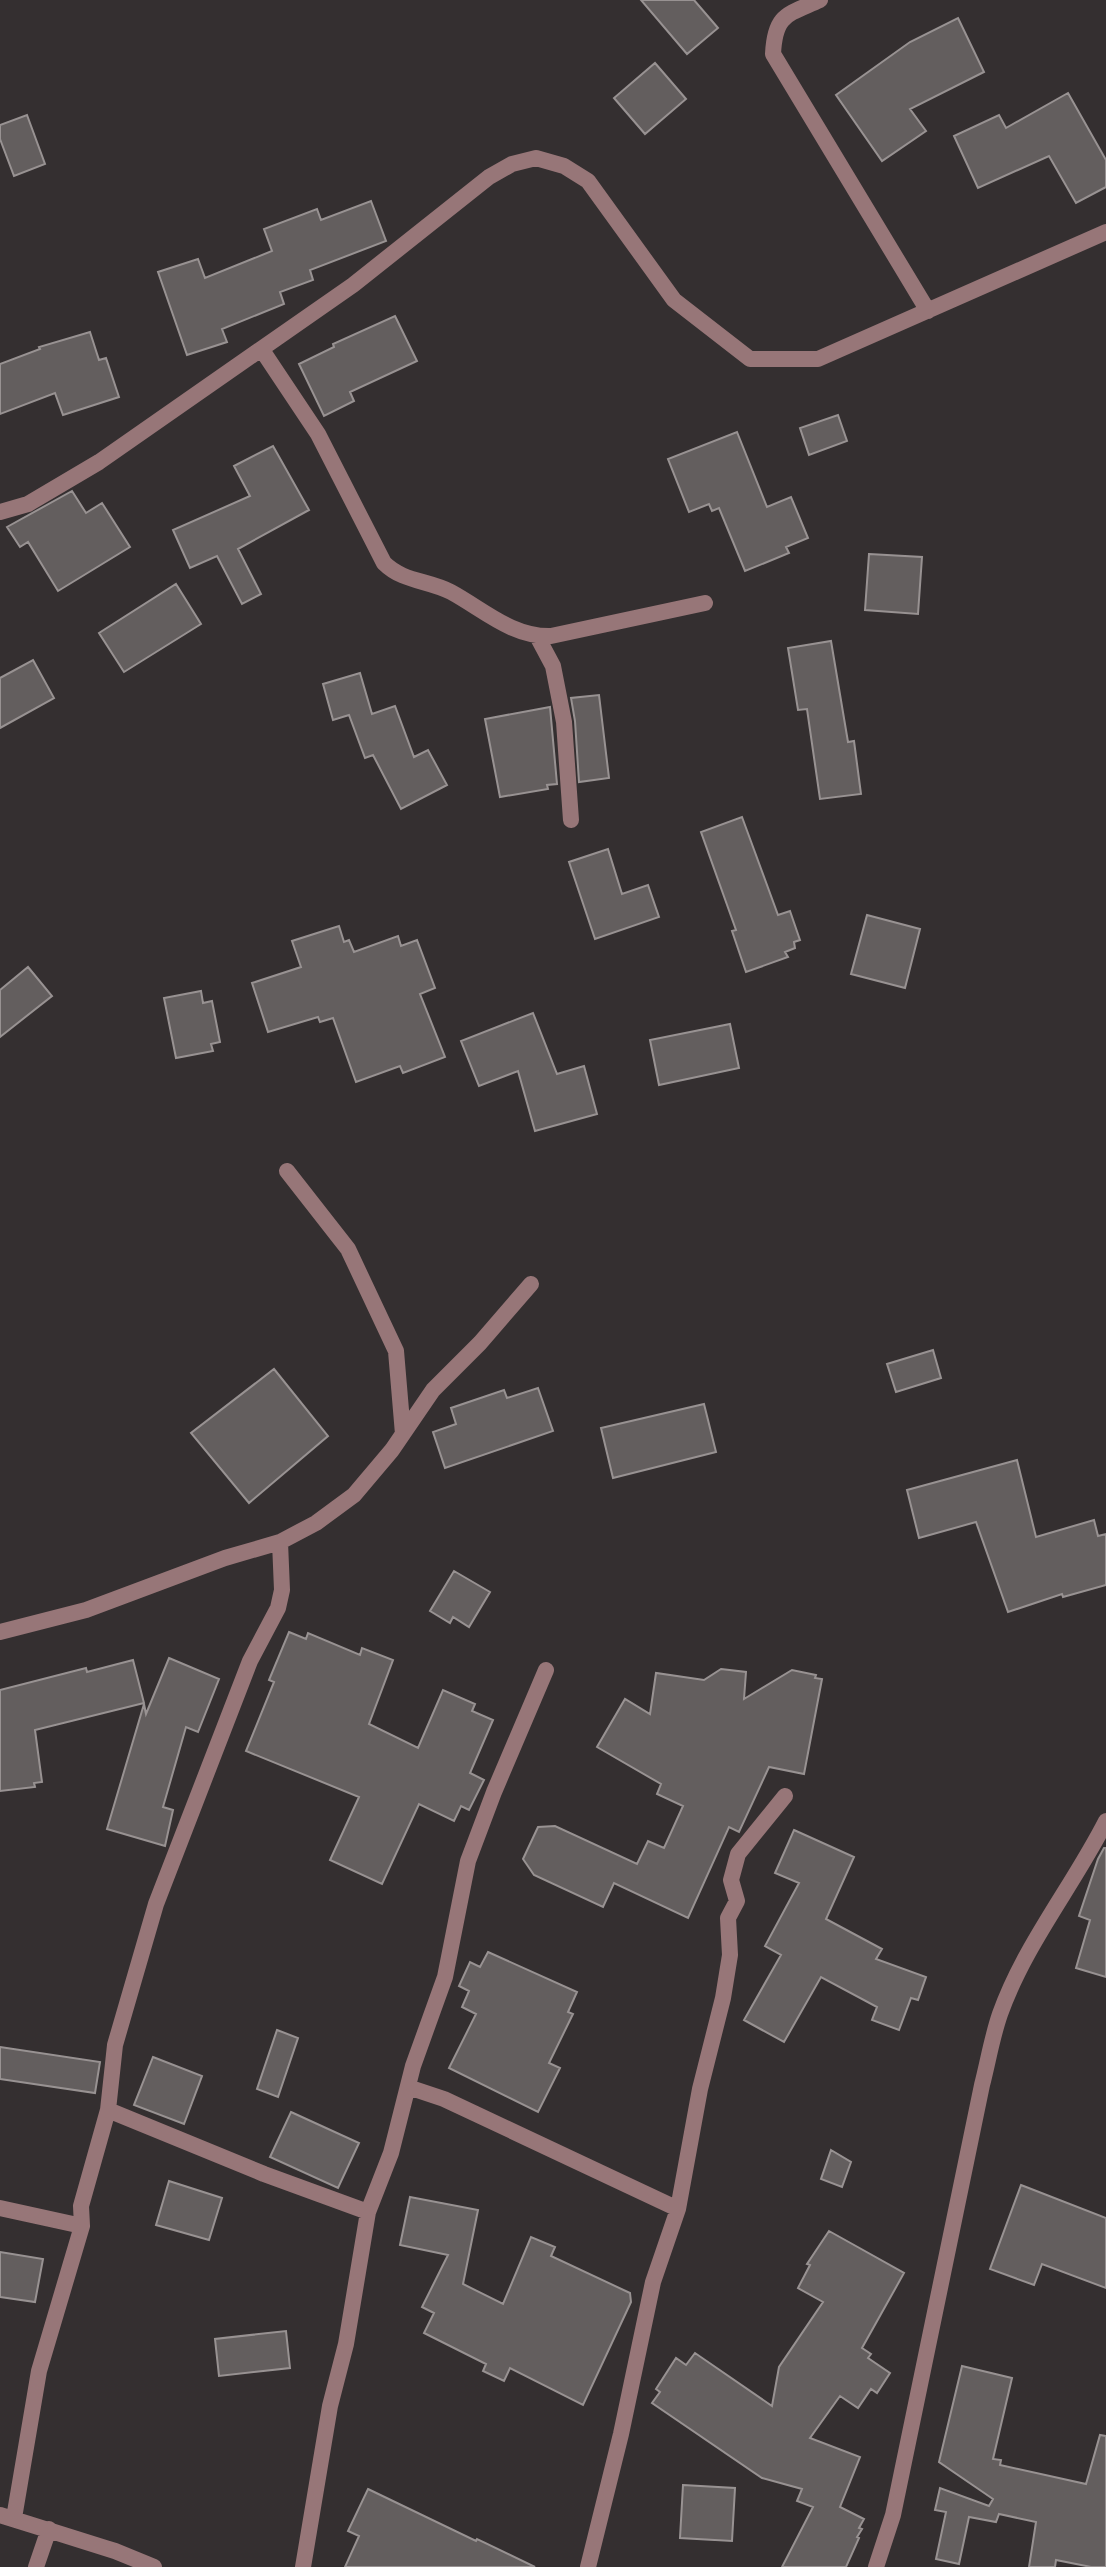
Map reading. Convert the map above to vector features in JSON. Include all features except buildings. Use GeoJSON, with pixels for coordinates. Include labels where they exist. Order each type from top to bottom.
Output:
{"type":"FeatureCollection","features":[{"type":"Feature","properties":{"kind":"street"},"geometry":{"type":"LineString","coordinates":[[820,0],[781,17],[774,32],[773,54],[928,311]]}},
{"type":"Feature","properties":{"kind":"street"},"geometry":{"type":"LineString","coordinates":[[0,512],[28,504],[59,487],[262,350],[353,285],[489,177],[512,164],[536,158],[564,166],[588,181],[674,300],[750,359],[818,359],[1106,232]]}},
{"type":"Feature","properties":{"kind":"street"},"geometry":{"type":"LineString","coordinates":[[262,350],[318,434],[384,563],[406,578],[441,588],[518,632],[537,636],[551,636],[705,603]]}},
{"type":"Feature","properties":{"kind":"street"},"geometry":{"type":"LineString","coordinates":[[537,636],[553,666],[564,722],[571,820]]}},
{"type":"Feature","properties":{"kind":"street"},"geometry":{"type":"LineString","coordinates":[[287,1171],[348,1249],[396,1351],[403,1434]]}},
{"type":"Feature","properties":{"kind":"street"},"geometry":{"type":"LineString","coordinates":[[0,1632],[86,1610],[225,1558],[280,1542],[316,1523],[354,1495],[403,1434],[433,1390],[480,1343],[531,1284]]}},
{"type":"Feature","properties":{"kind":"street"},"geometry":{"type":"LineString","coordinates":[[154,2567],[7,2517],[39,2371],[82,2226],[81,2206],[108,2110],[115,2045],[156,1904],[244,1675],[278,1608],[282,1590],[280,1542]]}},
{"type":"Feature","properties":{"kind":"street"},"geometry":{"type":"LineString","coordinates":[[303,2567],[330,2406],[346,2344],[368,2212],[391,2153],[413,2066],[445,1977],[468,1861],[546,1670]]}},
{"type":"Feature","properties":{"kind":"street"},"geometry":{"type":"LineString","coordinates":[[588,2567],[621,2434],[653,2282],[678,2209],[700,2089],[723,1998],[730,1955],[728,1918],[737,1901],[731,1880],[738,1854],[785,1796]]}},
{"type":"Feature","properties":{"kind":"street"},"geometry":{"type":"LineString","coordinates":[[876,2567],[893,2515],[982,2085],[1000,2015],[1016,1977],[1051,1913],[1091,1852],[1106,1821]]}},
{"type":"Feature","properties":{"kind":"street"},"geometry":{"type":"LineString","coordinates":[[408,2087],[444,2099],[678,2209]]}},
{"type":"Feature","properties":{"kind":"street"},"geometry":{"type":"LineString","coordinates":[[108,2110],[264,2174],[368,2212]]}},
{"type":"Feature","properties":{"kind":"street"},"geometry":{"type":"LineString","coordinates":[[0,2208],[82,2226]]}},
{"type":"Feature","properties":{"kind":"street"},"geometry":{"type":"LineString","coordinates":[[36,2567],[49,2529]]}}]}
